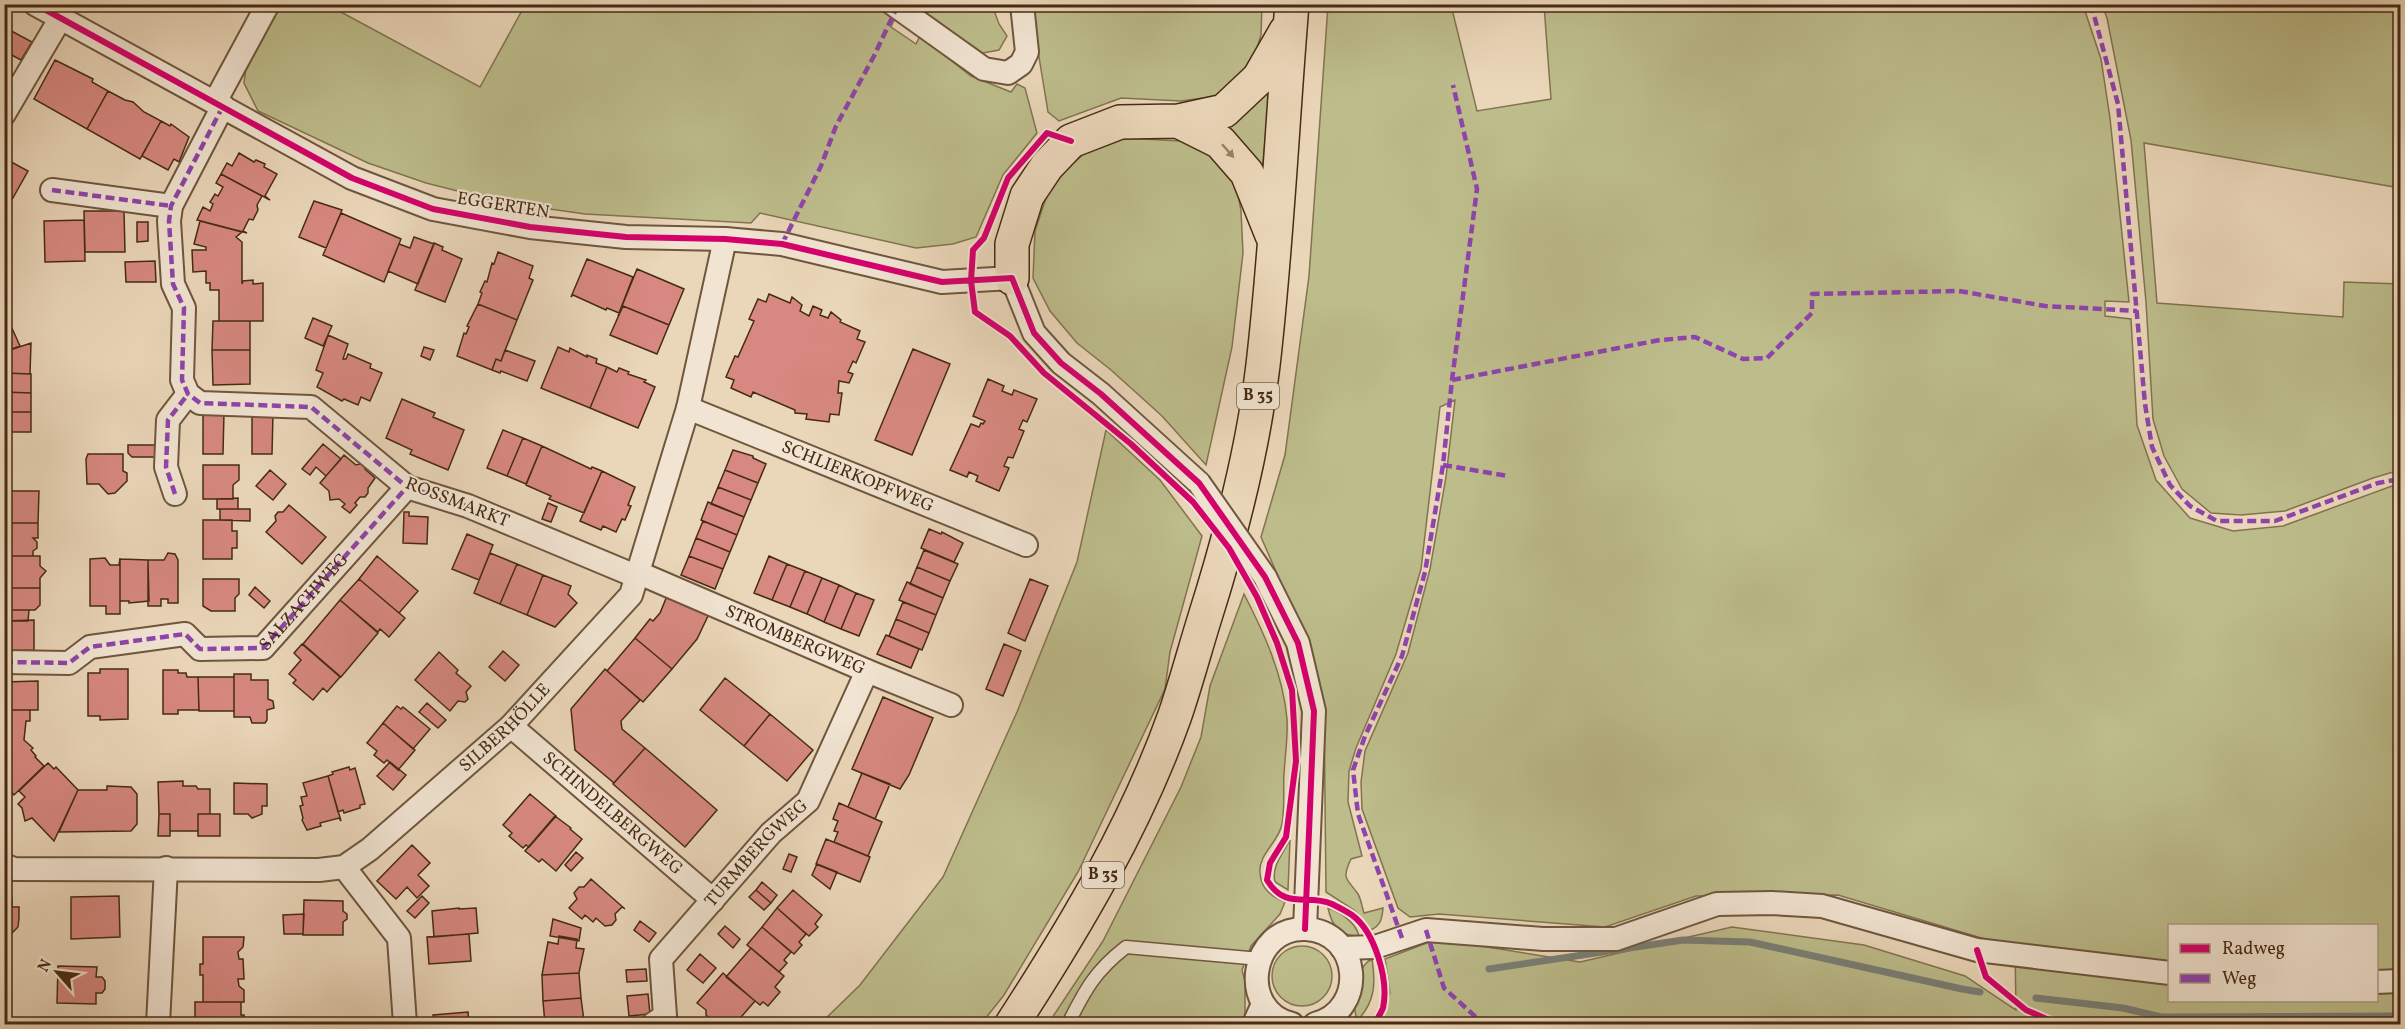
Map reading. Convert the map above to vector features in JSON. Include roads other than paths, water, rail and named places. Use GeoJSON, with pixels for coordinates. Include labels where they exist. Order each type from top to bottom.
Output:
{"type":"FeatureCollection","features":[{"type":"Feature","properties":{"kind":"main road"},"geometry":{"type":"LineString","coordinates":[[1012,278],[1012,244],[1027,196],[1047,166],[1071,141],[1120,122],[1178,121],[1224,111],[1259,78],[1291,14]]}},
{"type":"Feature","properties":{"kind":"main road","name":"B 35"},"geometry":{"type":"LineString","coordinates":[[1012,1024],[1048,969],[1098,884],[1144,791],[1175,715],[1227,549],[1248,456],[1263,366],[1291,14]]}},
{"type":"Feature","properties":{"kind":"main road"},"geometry":{"type":"LineString","coordinates":[[1178,121],[1220,142],[1247,173],[1274,241]]}},
{"type":"Feature","properties":{"kind":"street","name":"EGGERTEN"},"geometry":{"type":"LineString","coordinates":[[35,4],[352,178],[433,209],[530,227],[626,237],[725,239],[792,245],[942,282],[1012,278]]}},
{"type":"Feature","properties":{"kind":"street"},"geometry":{"type":"LineString","coordinates":[[175,494],[166,467],[168,420],[188,394],[182,380],[184,308],[173,285],[169,220],[171,206],[268,4]]}},
{"type":"Feature","properties":{"kind":"street"},"geometry":{"type":"LineString","coordinates":[[893,4],[984,69],[1008,73],[1021,64],[1027,52],[1022,4]]}},
{"type":"Feature","properties":{"kind":"street"},"geometry":{"type":"LineString","coordinates":[[4,114],[60,19]]}},
{"type":"Feature","properties":{"kind":"street"},"geometry":{"type":"LineString","coordinates":[[52,190],[171,206]]}},
{"type":"Feature","properties":{"kind":"street","name":"SILBERHÖLLE"},"geometry":{"type":"LineString","coordinates":[[4,865],[14,869],[320,870],[344,867],[370,849],[511,726],[631,595],[688,408],[725,239]]}},
{"type":"Feature","properties":{"kind":"street"},"geometry":{"type":"LineString","coordinates":[[1012,278],[1034,333],[1061,363],[1101,394],[1198,483],[1265,578],[1298,643],[1314,711],[1305,929]]}},
{"type":"Feature","properties":{"kind":"street","name":"ROSSMARKT"},"geometry":{"type":"LineString","coordinates":[[188,394],[200,403],[311,407],[407,488],[468,506],[638,575]]}},
{"type":"Feature","properties":{"kind":"street","name":"SCHLIERKOPFWEG"},"geometry":{"type":"LineString","coordinates":[[688,408],[1026,545]]}},
{"type":"Feature","properties":{"kind":"street","name":"SALZACHWEG"},"geometry":{"type":"LineString","coordinates":[[4,662],[69,663],[90,647],[185,634],[200,649],[263,648],[407,488]]}},
{"type":"Feature","properties":{"kind":"street","name":"STROMBERGWEG"},"geometry":{"type":"LineString","coordinates":[[638,575],[951,705]]}},
{"type":"Feature","properties":{"kind":"street","name":"TURMBERGWEG"},"geometry":{"type":"LineString","coordinates":[[653,1024],[665,1016],[661,959],[771,833],[808,801],[867,671]]}},
{"type":"Feature","properties":{"kind":"street","name":"SCHINDELBERGWEG"},"geometry":{"type":"LineString","coordinates":[[511,726],[712,900]]}},
{"type":"Feature","properties":{"kind":"street"},"geometry":{"type":"LineString","coordinates":[[344,867],[399,938],[405,1024]]}},
{"type":"Feature","properties":{"kind":"street"},"geometry":{"type":"LineString","coordinates":[[158,1024],[166,868]]}},
{"type":"Feature","properties":{"kind":"street"},"geometry":{"type":"LineString","coordinates":[[1342,948],[1375,947],[1426,930],[1543,939],[1616,939],[1717,904],[1772,903],[1822,906],[1977,950],[2168,973]]}},
{"type":"Feature","properties":{"kind":"street"},"geometry":{"type":"LineString","coordinates":[[1287,1024],[1272,1015],[1258,1014],[1256,970],[1260,959],[1273,940],[1288,932],[1305,929],[1319,932],[1332,938],[1342,948],[1349,960],[1352,976]]}},
{"type":"Feature","properties":{"kind":"street"},"geometry":{"type":"LineString","coordinates":[[1315,1024],[1333,1017],[1347,1015],[1352,976],[1358,961],[1375,947]]}},
{"type":"Feature","properties":{"kind":"street"},"geometry":{"type":"LineString","coordinates":[[2378,982],[2400,981]]}},
{"type":"Feature","properties":{"kind":"lane"},"geometry":{"type":"LineString","coordinates":[[1068,1024],[1087,986],[1106,963],[1126,947],[1260,959]]}},
{"type":"Feature","properties":{"kind":"waterway"},"geometry":{"type":"LineString","coordinates":[[1489,969],[1683,940],[1750,942],[1980,992]]}},
{"type":"Feature","properties":{"kind":"waterway"},"geometry":{"type":"LineString","coordinates":[[2036,998],[2123,1008],[2161,1017],[2400,1016]]}}]}
